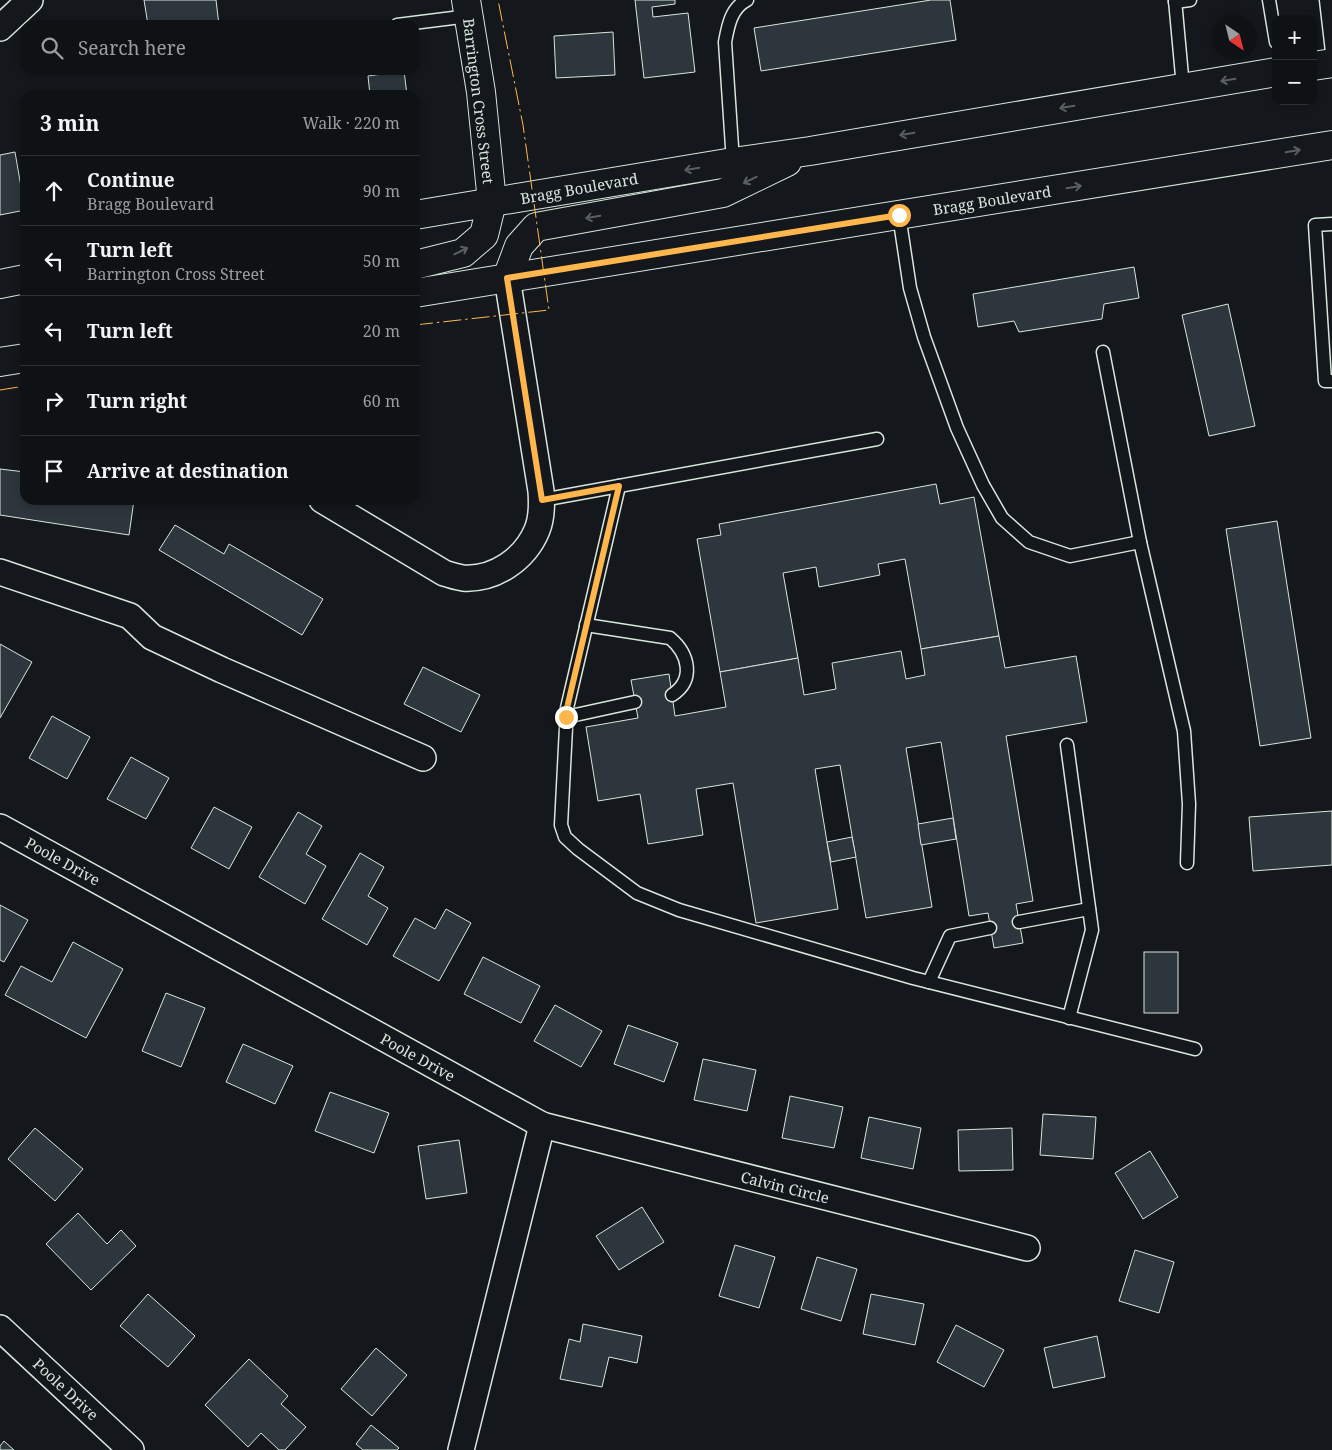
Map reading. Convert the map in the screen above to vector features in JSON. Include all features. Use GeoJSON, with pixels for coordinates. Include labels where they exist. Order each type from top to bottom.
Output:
{"type":"FeatureCollection","features":[{"type":"Feature","properties":{"kind":"main road","name":"Barrington Cross Street"},"geometry":{"type":"LineString","coordinates":[[420,264],[463,253],[484,235],[492,202],[481,92],[468,8]]}},
{"type":"Feature","properties":{"kind":"main road"},"geometry":{"type":"LineString","coordinates":[[1317,65],[1332,63]]}},
{"type":"Feature","properties":{"kind":"main road","name":"Bragg Boulevard"},"geometry":{"type":"LineString","coordinates":[[420,214],[810,151],[1272,73]]}},
{"type":"Feature","properties":{"kind":"main road","name":"Bragg Boulevard"},"geometry":{"type":"LineString","coordinates":[[420,292],[1332,145]]}},
{"type":"Feature","properties":{"kind":"main road"},"geometry":{"type":"LineString","coordinates":[[507,278],[519,246],[536,228],[724,193],[810,151]]}},
{"type":"Feature","properties":{"kind":"main road"},"geometry":{"type":"LineString","coordinates":[[0,284],[20,280]]}},
{"type":"Feature","properties":{"kind":"main road"},"geometry":{"type":"LineString","coordinates":[[0,362],[20,359]]}},
{"type":"Feature","properties":{"kind":"street"},"geometry":{"type":"LineString","coordinates":[[0,28],[30,0]]}},
{"type":"Feature","properties":{"kind":"street"},"geometry":{"type":"LineString","coordinates":[[330,505],[444,573],[463,578],[482,576],[500,570],[516,560],[529,546],[538,529],[542,511],[542,500],[507,278]]}},
{"type":"Feature","properties":{"kind":"street"},"geometry":{"type":"LineString","coordinates":[[0,572],[130,616],[152,637],[222,670],[423,758]]}},
{"type":"Feature","properties":{"kind":"street","name":"Poole Drive"},"geometry":{"type":"LineString","coordinates":[[0,827],[542,1125]]}},
{"type":"Feature","properties":{"kind":"street"},"geometry":{"type":"LineString","coordinates":[[461,1450],[542,1125]]}},
{"type":"Feature","properties":{"kind":"street","name":"Calvin Circle"},"geometry":{"type":"LineString","coordinates":[[542,1125],[1027,1248]]}},
{"type":"Feature","properties":{"kind":"street","name":"Poole Drive"},"geometry":{"type":"LineString","coordinates":[[0,1328],[131,1450]]}},
{"type":"Feature","properties":{"kind":"lane"},"geometry":{"type":"LineString","coordinates":[[733,162],[725,42],[728,24],[739,4],[746,0]]}},
{"type":"Feature","properties":{"kind":"lane"},"geometry":{"type":"LineString","coordinates":[[1183,87],[1175,1],[1190,0]]}},
{"type":"Feature","properties":{"kind":"lane"},"geometry":{"type":"LineString","coordinates":[[1270,0],[1272,15]]}},
{"type":"Feature","properties":{"kind":"lane"},"geometry":{"type":"LineString","coordinates":[[1326,0],[1332,52]]}},
{"type":"Feature","properties":{"kind":"lane"},"geometry":{"type":"LineString","coordinates":[[418,20],[468,8]]}},
{"type":"Feature","properties":{"kind":"lane"},"geometry":{"type":"LineString","coordinates":[[899,215],[910,288],[924,337],[957,428],[983,485],[1002,518],[1029,542],[1070,556],[1140,542]]}},
{"type":"Feature","properties":{"kind":"lane"},"geometry":{"type":"LineString","coordinates":[[1332,224],[1315,225],[1326,381],[1332,380]]}},
{"type":"Feature","properties":{"kind":"lane"},"geometry":{"type":"LineString","coordinates":[[1103,352],[1140,542],[1184,731],[1189,804],[1187,863]]}},
{"type":"Feature","properties":{"kind":"lane"},"geometry":{"type":"LineString","coordinates":[[542,500],[877,439]]}},
{"type":"Feature","properties":{"kind":"lane"},"geometry":{"type":"LineString","coordinates":[[619,486],[567,708],[561,825],[564,837],[637,893],[679,910],[929,982],[1195,1049]]}},
{"type":"Feature","properties":{"kind":"lane"},"geometry":{"type":"LineString","coordinates":[[586,626],[670,638],[680,647],[686,658],[687,671],[681,689],[672,695]]}},
{"type":"Feature","properties":{"kind":"lane"},"geometry":{"type":"LineString","coordinates":[[566,717],[635,702]]}},
{"type":"Feature","properties":{"kind":"lane"},"geometry":{"type":"LineString","coordinates":[[1067,745],[1092,930],[1070,1018]]}},
{"type":"Feature","properties":{"kind":"lane"},"geometry":{"type":"LineString","coordinates":[[1019,922],[1089,909]]}},
{"type":"Feature","properties":{"kind":"lane"},"geometry":{"type":"LineString","coordinates":[[929,982],[950,936],[990,928]]}},
{"type":"Feature","properties":{"kind":"building"},"geometry":{"type":"Polygon","coordinates":[[[144,0],[216,0],[218,20],[147,20],[144,0]]]}},
{"type":"Feature","properties":{"kind":"building"},"geometry":{"type":"Polygon","coordinates":[[[635,0],[675,0],[675,4],[652,7],[653,17],[688,13],[695,72],[644,78],[635,0]]]}},
{"type":"Feature","properties":{"kind":"building"},"geometry":{"type":"Polygon","coordinates":[[[931,0],[950,0],[956,40],[761,71],[754,28],[931,0]]]}},
{"type":"Feature","properties":{"kind":"building"},"geometry":{"type":"Polygon","coordinates":[[[613,32],[615,75],[556,78],[554,36],[613,32]]]}},
{"type":"Feature","properties":{"kind":"building"},"geometry":{"type":"Polygon","coordinates":[[[404,75],[406,90],[369,90],[368,76],[404,75]]]}},
{"type":"Feature","properties":{"kind":"building"},"geometry":{"type":"Polygon","coordinates":[[[15,152],[20,181],[20,211],[0,215],[0,155],[15,152]]]}},
{"type":"Feature","properties":{"kind":"building"},"geometry":{"type":"Polygon","coordinates":[[[1134,267],[1139,298],[1104,304],[1102,319],[1019,332],[1014,321],[978,327],[973,294],[1134,267]]]}},
{"type":"Feature","properties":{"kind":"building"},"geometry":{"type":"Polygon","coordinates":[[[1228,304],[1255,426],[1209,436],[1182,315],[1228,304]]]}},
{"type":"Feature","properties":{"kind":"building"},"geometry":{"type":"Polygon","coordinates":[[[0,469],[20,471],[20,505],[133,505],[129,535],[0,515],[0,469]]]}},
{"type":"Feature","properties":{"kind":"building"},"geometry":{"type":"Polygon","coordinates":[[[936,484],[940,504],[974,497],[999,636],[921,649],[905,559],[878,564],[880,575],[819,587],[816,567],[783,573],[798,658],[720,672],[697,539],[721,535],[719,524],[936,484]]]}},
{"type":"Feature","properties":{"kind":"building"},"geometry":{"type":"Polygon","coordinates":[[[1277,521],[1311,738],[1260,746],[1226,529],[1277,521]]]}},
{"type":"Feature","properties":{"kind":"building"},"geometry":{"type":"Polygon","coordinates":[[[175,525],[224,554],[229,544],[323,599],[302,635],[159,550],[175,525]]]}},
{"type":"Feature","properties":{"kind":"building"},"geometry":{"type":"Polygon","coordinates":[[[999,636],[1005,668],[1076,656],[1087,722],[1006,736],[1033,901],[1016,904],[1023,943],[994,948],[988,913],[969,916],[941,742],[906,748],[932,907],[866,918],[840,765],[815,769],[838,909],[756,923],[733,783],[696,789],[703,835],[648,844],[640,794],[598,801],[586,727],[638,718],[631,680],[669,674],[675,716],[726,707],[720,672],[798,658],[804,695],[836,689],[832,663],[901,651],[906,679],[925,675],[921,649],[999,636]]]}},
{"type":"Feature","properties":{"kind":"building"},"geometry":{"type":"Polygon","coordinates":[[[0,644],[32,662],[0,718],[0,644]]]}},
{"type":"Feature","properties":{"kind":"building"},"geometry":{"type":"Polygon","coordinates":[[[423,667],[480,695],[461,732],[404,704],[423,667]]]}},
{"type":"Feature","properties":{"kind":"building"},"geometry":{"type":"Polygon","coordinates":[[[52,716],[90,737],[67,779],[29,758],[52,716]]]}},
{"type":"Feature","properties":{"kind":"building"},"geometry":{"type":"Polygon","coordinates":[[[131,757],[169,778],[146,819],[107,799],[131,757]]]}},
{"type":"Feature","properties":{"kind":"building"},"geometry":{"type":"Polygon","coordinates":[[[214,807],[252,827],[229,869],[191,848],[214,807]]]}},
{"type":"Feature","properties":{"kind":"building"},"geometry":{"type":"Polygon","coordinates":[[[1332,811],[1332,865],[1253,871],[1249,817],[1332,811]]]}},
{"type":"Feature","properties":{"kind":"building"},"geometry":{"type":"Polygon","coordinates":[[[298,812],[322,826],[306,854],[326,866],[305,904],[259,877],[298,812]]]}},
{"type":"Feature","properties":{"kind":"building"},"geometry":{"type":"Polygon","coordinates":[[[953,818],[956,839],[921,845],[918,824],[953,818]]]}},
{"type":"Feature","properties":{"kind":"building"},"geometry":{"type":"Polygon","coordinates":[[[852,837],[856,857],[831,862],[827,842],[852,837]]]}},
{"type":"Feature","properties":{"kind":"building"},"geometry":{"type":"Polygon","coordinates":[[[360,853],[384,867],[368,896],[388,908],[367,945],[322,919],[360,853]]]}},
{"type":"Feature","properties":{"kind":"building"},"geometry":{"type":"Polygon","coordinates":[[[0,905],[28,920],[4,962],[0,960],[0,905]]]}},
{"type":"Feature","properties":{"kind":"building"},"geometry":{"type":"Polygon","coordinates":[[[446,909],[471,923],[439,981],[393,956],[415,918],[435,929],[446,909]]]}},
{"type":"Feature","properties":{"kind":"building"},"geometry":{"type":"Polygon","coordinates":[[[73,942],[123,969],[86,1038],[5,995],[21,966],[52,982],[73,942]]]}},
{"type":"Feature","properties":{"kind":"building"},"geometry":{"type":"Polygon","coordinates":[[[1144,952],[1178,952],[1178,1013],[1144,1013],[1144,952]]]}},
{"type":"Feature","properties":{"kind":"building"},"geometry":{"type":"Polygon","coordinates":[[[483,957],[540,986],[521,1023],[464,994],[483,957]]]}},
{"type":"Feature","properties":{"kind":"building"},"geometry":{"type":"Polygon","coordinates":[[[166,993],[205,1008],[181,1067],[142,1051],[166,993]]]}},
{"type":"Feature","properties":{"kind":"building"},"geometry":{"type":"Polygon","coordinates":[[[555,1005],[602,1031],[581,1067],[534,1041],[555,1005]]]}},
{"type":"Feature","properties":{"kind":"building"},"geometry":{"type":"Polygon","coordinates":[[[628,1025],[678,1043],[664,1082],[614,1064],[628,1025]]]}},
{"type":"Feature","properties":{"kind":"building"},"geometry":{"type":"Polygon","coordinates":[[[243,1044],[293,1066],[275,1104],[226,1082],[243,1044]]]}},
{"type":"Feature","properties":{"kind":"building"},"geometry":{"type":"Polygon","coordinates":[[[703,1059],[756,1070],[747,1111],[694,1100],[703,1059]]]}},
{"type":"Feature","properties":{"kind":"building"},"geometry":{"type":"Polygon","coordinates":[[[330,1092],[389,1113],[374,1153],[315,1131],[330,1092]]]}},
{"type":"Feature","properties":{"kind":"building"},"geometry":{"type":"Polygon","coordinates":[[[790,1096],[843,1107],[834,1148],[782,1138],[790,1096]]]}},
{"type":"Feature","properties":{"kind":"building"},"geometry":{"type":"Polygon","coordinates":[[[1043,1114],[1096,1117],[1093,1159],[1040,1155],[1043,1114]]]}},
{"type":"Feature","properties":{"kind":"building"},"geometry":{"type":"Polygon","coordinates":[[[869,1117],[921,1128],[913,1169],[861,1158],[869,1117]]]}},
{"type":"Feature","properties":{"kind":"building"},"geometry":{"type":"Polygon","coordinates":[[[35,1128],[83,1169],[55,1201],[8,1159],[35,1128]]]}},
{"type":"Feature","properties":{"kind":"building"},"geometry":{"type":"Polygon","coordinates":[[[1012,1128],[1013,1170],[959,1171],[958,1130],[1012,1128]]]}},
{"type":"Feature","properties":{"kind":"building"},"geometry":{"type":"Polygon","coordinates":[[[459,1140],[467,1193],[426,1199],[418,1146],[459,1140]]]}},
{"type":"Feature","properties":{"kind":"building"},"geometry":{"type":"Polygon","coordinates":[[[1150,1151],[1178,1197],[1143,1219],[1115,1173],[1150,1151]]]}},
{"type":"Feature","properties":{"kind":"building"},"geometry":{"type":"Polygon","coordinates":[[[642,1207],[664,1242],[619,1270],[596,1236],[642,1207]]]}},
{"type":"Feature","properties":{"kind":"building"},"geometry":{"type":"Polygon","coordinates":[[[78,1213],[107,1244],[121,1230],[136,1246],[91,1290],[46,1244],[78,1213]]]}},
{"type":"Feature","properties":{"kind":"building"},"geometry":{"type":"Polygon","coordinates":[[[735,1245],[775,1257],[759,1308],[719,1296],[735,1245]]]}},
{"type":"Feature","properties":{"kind":"building"},"geometry":{"type":"Polygon","coordinates":[[[1135,1250],[1174,1262],[1159,1313],[1119,1301],[1135,1250]]]}},
{"type":"Feature","properties":{"kind":"building"},"geometry":{"type":"Polygon","coordinates":[[[817,1257],[857,1269],[841,1321],[801,1309],[817,1257]]]}},
{"type":"Feature","properties":{"kind":"building"},"geometry":{"type":"Polygon","coordinates":[[[148,1294],[195,1336],[168,1367],[120,1326],[148,1294]]]}},
{"type":"Feature","properties":{"kind":"building"},"geometry":{"type":"Polygon","coordinates":[[[871,1294],[924,1304],[915,1345],[863,1334],[871,1294]]]}},
{"type":"Feature","properties":{"kind":"building"},"geometry":{"type":"Polygon","coordinates":[[[583,1324],[642,1336],[637,1363],[609,1357],[602,1387],[560,1379],[569,1339],[580,1342],[583,1324]]]}},
{"type":"Feature","properties":{"kind":"building"},"geometry":{"type":"Polygon","coordinates":[[[956,1325],[1004,1350],[984,1387],[937,1362],[956,1325]]]}},
{"type":"Feature","properties":{"kind":"building"},"geometry":{"type":"Polygon","coordinates":[[[1097,1336],[1105,1377],[1053,1388],[1044,1348],[1097,1336]]]}},
{"type":"Feature","properties":{"kind":"building"},"geometry":{"type":"Polygon","coordinates":[[[376,1348],[407,1375],[372,1416],[341,1389],[376,1348]]]}},
{"type":"Feature","properties":{"kind":"building"},"geometry":{"type":"Polygon","coordinates":[[[249,1359],[288,1396],[281,1404],[306,1427],[285,1450],[279,1450],[261,1433],[248,1447],[205,1405],[249,1359]]]}},
{"type":"Feature","properties":{"kind":"building"},"geometry":{"type":"Polygon","coordinates":[[[371,1425],[399,1448],[397,1450],[363,1450],[356,1444],[371,1425]]]}},
{"type":"Feature","properties":{"kind":"building"},"geometry":{"type":"Polygon","coordinates":[[[4,1441],[14,1450],[0,1450],[0,1446],[4,1441]]]}},
{"type":"Feature","properties":{"kind":"power"},"geometry":{"type":"LineString","coordinates":[[420,324],[549,310],[523,125],[498,0]]}},
{"type":"Feature","properties":{"kind":"power"},"geometry":{"type":"LineString","coordinates":[[0,390],[20,387]]}},
{"type":"Feature","properties":{"kind":"route"},"geometry":{"type":"LineString","coordinates":[[566,717],[619,486],[542,500],[507,278],[899,215]]}}]}
